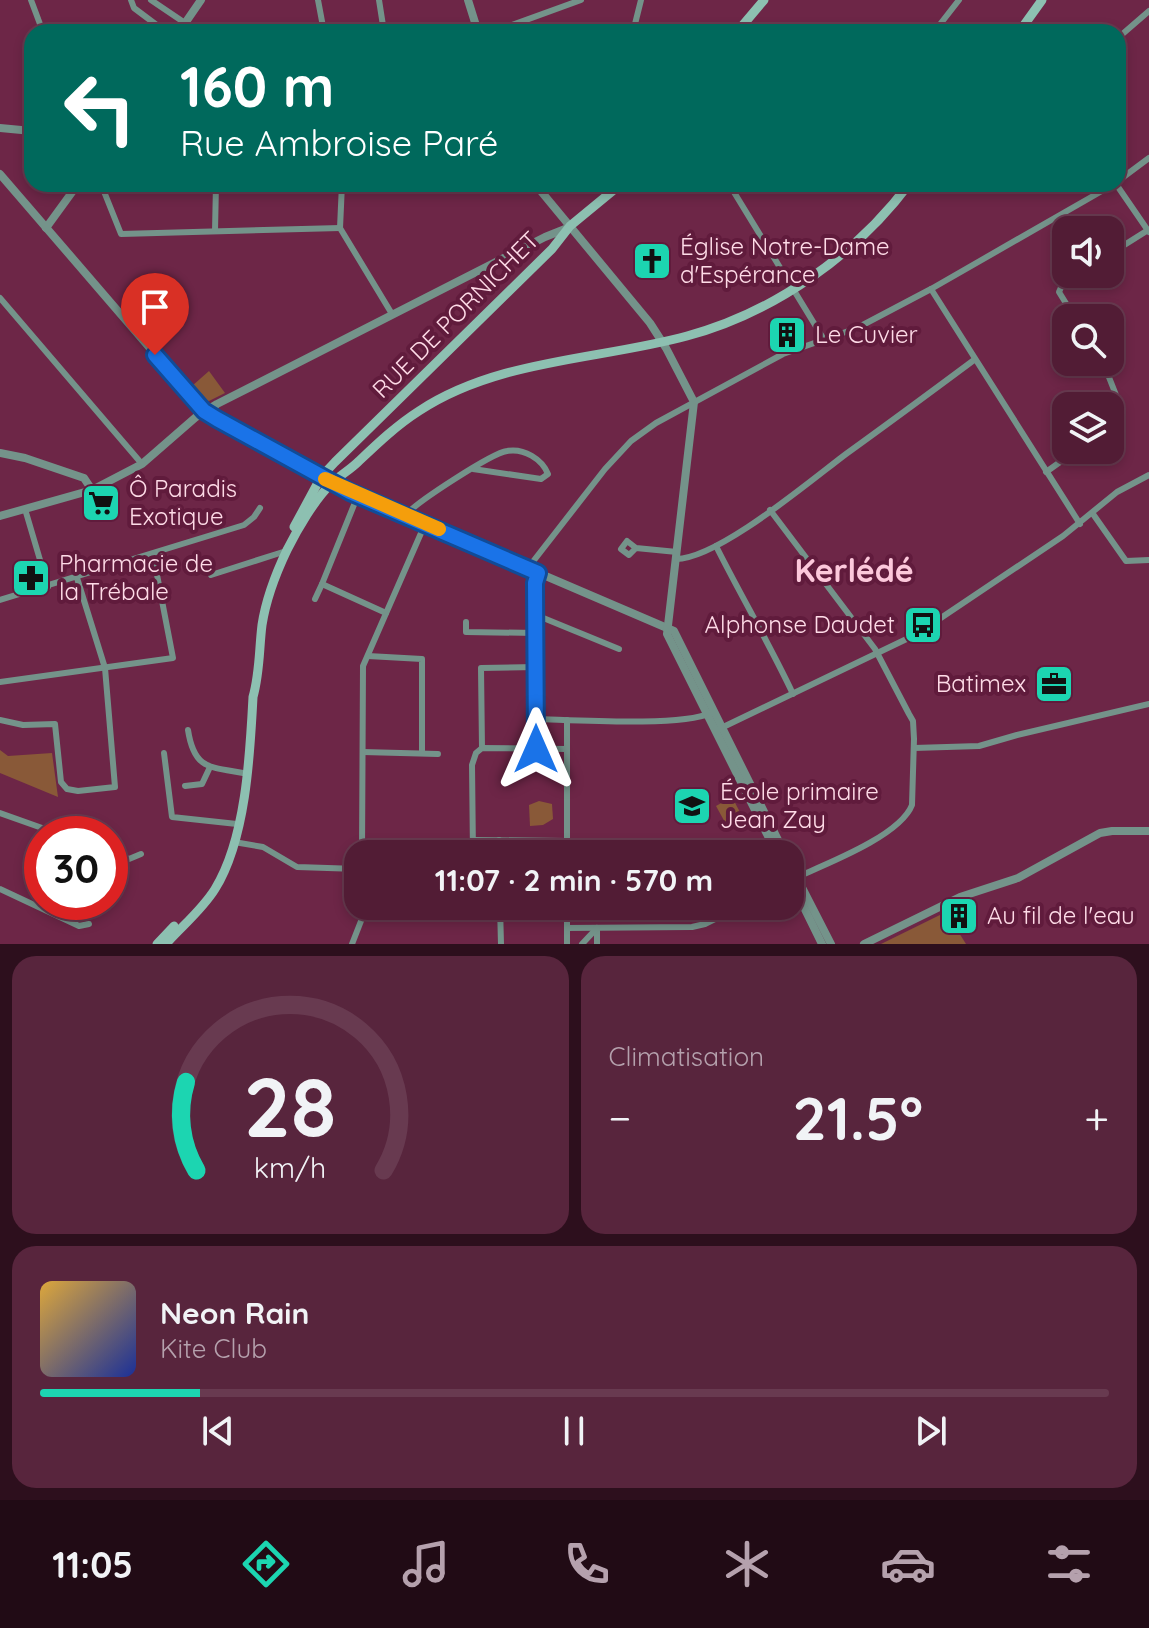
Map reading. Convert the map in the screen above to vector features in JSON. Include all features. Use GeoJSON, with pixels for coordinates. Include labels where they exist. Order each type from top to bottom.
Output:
{"type":"FeatureCollection","features":[{"type":"Feature","properties":{"kind":"main road"},"geometry":{"type":"LineString","coordinates":[[744,24],[764,0]]}},
{"type":"Feature","properties":{"kind":"main road"},"geometry":{"type":"LineString","coordinates":[[1025,24],[1042,0]]}},
{"type":"Feature","properties":{"kind":"main road","name":"RUE DE PORNICHET"},"geometry":{"type":"LineString","coordinates":[[157,944],[207,891],[223,863],[237,824],[260,623],[283,552],[321,477],[552,249],[570,226],[611,192]]}},
{"type":"Feature","properties":{"kind":"main road"},"geometry":{"type":"LineString","coordinates":[[166,944],[214,892],[230,861],[242,809],[262,626],[278,573],[296,533],[331,483],[420,410],[463,388],[514,372],[687,336],[734,319],[794,288],[849,248],[902,192]]}},
{"type":"Feature","properties":{"kind":"street"},"geometry":{"type":"LineString","coordinates":[[31,0],[40,24]]}},
{"type":"Feature","properties":{"kind":"street"},"geometry":{"type":"LineString","coordinates":[[131,0],[134,8],[155,24]]}},
{"type":"Feature","properties":{"kind":"street"},"geometry":{"type":"LineString","coordinates":[[151,0],[185,23],[201,0]]}},
{"type":"Feature","properties":{"kind":"street"},"geometry":{"type":"LineString","coordinates":[[318,0],[322,24]]}},
{"type":"Feature","properties":{"kind":"street"},"geometry":{"type":"LineString","coordinates":[[379,0],[383,24]]}},
{"type":"Feature","properties":{"kind":"street"},"geometry":{"type":"LineString","coordinates":[[468,0],[476,24]]}},
{"type":"Feature","properties":{"kind":"street"},"geometry":{"type":"LineString","coordinates":[[513,24],[567,2],[581,0]]}},
{"type":"Feature","properties":{"kind":"street"},"geometry":{"type":"LineString","coordinates":[[635,24],[641,0]]}},
{"type":"Feature","properties":{"kind":"street"},"geometry":{"type":"LineString","coordinates":[[940,24],[959,0]]}},
{"type":"Feature","properties":{"kind":"street"},"geometry":{"type":"LineString","coordinates":[[1126,31],[1149,11]]}},
{"type":"Feature","properties":{"kind":"street"},"geometry":{"type":"LineString","coordinates":[[0,128],[24,130]]}},
{"type":"Feature","properties":{"kind":"street"},"geometry":{"type":"LineString","coordinates":[[1126,175],[1149,158]]}},
{"type":"Feature","properties":{"kind":"street"},"geometry":{"type":"LineString","coordinates":[[0,174],[204,411],[331,483],[668,626]]}},
{"type":"Feature","properties":{"kind":"street"},"geometry":{"type":"LineString","coordinates":[[46,228],[72,192]]}},
{"type":"Feature","properties":{"kind":"street"},"geometry":{"type":"LineString","coordinates":[[104,192],[121,234],[340,228]]}},
{"type":"Feature","properties":{"kind":"street"},"geometry":{"type":"LineString","coordinates":[[215,231],[216,192]]}},
{"type":"Feature","properties":{"kind":"street"},"geometry":{"type":"LineString","coordinates":[[342,192],[340,228],[392,314]]}},
{"type":"Feature","properties":{"kind":"street"},"geometry":{"type":"LineString","coordinates":[[542,192],[662,341],[694,402],[667,634],[778,840]]}},
{"type":"Feature","properties":{"kind":"street"},"geometry":{"type":"LineString","coordinates":[[734,192],[823,338]]}},
{"type":"Feature","properties":{"kind":"street"},"geometry":{"type":"LineString","coordinates":[[528,568],[605,469],[631,441],[656,423],[783,354],[857,328],[1100,192]]}},
{"type":"Feature","properties":{"kind":"street"},"geometry":{"type":"LineString","coordinates":[[1122,192],[1148,231],[1124,246]]}},
{"type":"Feature","properties":{"kind":"street"},"geometry":{"type":"LineString","coordinates":[[0,516],[92,490],[142,464],[204,411],[570,226]]}},
{"type":"Feature","properties":{"kind":"street"},"geometry":{"type":"LineString","coordinates":[[931,289],[1080,524]]}},
{"type":"Feature","properties":{"kind":"street"},"geometry":{"type":"LineString","coordinates":[[2,300],[142,464]]}},
{"type":"Feature","properties":{"kind":"street"},"geometry":{"type":"LineString","coordinates":[[0,310],[2,300]]}},
{"type":"Feature","properties":{"kind":"street"},"geometry":{"type":"LineString","coordinates":[[636,548],[688,558],[716,546],[974,360]]}},
{"type":"Feature","properties":{"kind":"street"},"geometry":{"type":"LineString","coordinates":[[406,515],[414,506],[473,469],[502,452],[519,450],[542,462],[548,474],[541,479],[473,469]]}},
{"type":"Feature","properties":{"kind":"street"},"geometry":{"type":"LineString","coordinates":[[0,453],[84,478],[92,490]]}},
{"type":"Feature","properties":{"kind":"street"},"geometry":{"type":"LineString","coordinates":[[1046,472],[1057,464]]}},
{"type":"Feature","properties":{"kind":"street"},"geometry":{"type":"LineString","coordinates":[[719,729],[917,634],[1080,524],[1117,492],[1149,475]]}},
{"type":"Feature","properties":{"kind":"street"},"geometry":{"type":"LineString","coordinates":[[315,599],[358,495]]}},
{"type":"Feature","properties":{"kind":"street"},"geometry":{"type":"LineString","coordinates":[[0,600],[244,525],[260,508]]}},
{"type":"Feature","properties":{"kind":"street"},"geometry":{"type":"LineString","coordinates":[[25,509],[48,587]]}},
{"type":"Feature","properties":{"kind":"street"},"geometry":{"type":"LineString","coordinates":[[770,510],[878,654],[913,721],[912,805],[899,825],[804,874]]}},
{"type":"Feature","properties":{"kind":"street"},"geometry":{"type":"LineString","coordinates":[[1093,514],[1126,561],[1149,560]]}},
{"type":"Feature","properties":{"kind":"street"},"geometry":{"type":"LineString","coordinates":[[362,840],[363,666],[425,524]]}},
{"type":"Feature","properties":{"kind":"street"},"geometry":{"type":"LineString","coordinates":[[716,546],[769,641],[793,694]]}},
{"type":"Feature","properties":{"kind":"street"},"geometry":{"type":"LineString","coordinates":[[211,575],[283,552]]}},
{"type":"Feature","properties":{"kind":"street"},"geometry":{"type":"LineString","coordinates":[[0,682],[173,658],[153,554]]}},
{"type":"Feature","properties":{"kind":"street"},"geometry":{"type":"LineString","coordinates":[[536,749],[535,583],[538,573]]}},
{"type":"Feature","properties":{"kind":"street"},"geometry":{"type":"LineString","coordinates":[[0,720],[23,725],[55,724],[61,782],[67,789],[78,791],[115,787],[105,668],[77,578]]}},
{"type":"Feature","properties":{"kind":"street"},"geometry":{"type":"LineString","coordinates":[[322,584],[386,613]]}},
{"type":"Feature","properties":{"kind":"street"},"geometry":{"type":"LineString","coordinates":[[536,615],[619,649]]}},
{"type":"Feature","properties":{"kind":"street"},"geometry":{"type":"LineString","coordinates":[[466,622],[466,632],[536,633]]}},
{"type":"Feature","properties":{"kind":"street"},"geometry":{"type":"LineString","coordinates":[[368,656],[422,659],[422,753]]}},
{"type":"Feature","properties":{"kind":"street"},"geometry":{"type":"LineString","coordinates":[[482,748],[481,668],[536,667]]}},
{"type":"Feature","properties":{"kind":"street"},"geometry":{"type":"LineString","coordinates":[[914,748],[979,746],[1149,704]]}},
{"type":"Feature","properties":{"kind":"street"},"geometry":{"type":"LineString","coordinates":[[535,719],[696,718],[710,713]]}},
{"type":"Feature","properties":{"kind":"street"},"geometry":{"type":"LineString","coordinates":[[567,720],[567,840]]}},
{"type":"Feature","properties":{"kind":"street"},"geometry":{"type":"LineString","coordinates":[[719,729],[771,840]]}},
{"type":"Feature","properties":{"kind":"street"},"geometry":{"type":"LineString","coordinates":[[188,730],[191,752],[210,767],[243,773]]}},
{"type":"Feature","properties":{"kind":"street"},"geometry":{"type":"LineString","coordinates":[[473,840],[472,765],[476,753],[482,748],[566,749]]}},
{"type":"Feature","properties":{"kind":"street"},"geometry":{"type":"LineString","coordinates":[[363,752],[438,754]]}},
{"type":"Feature","properties":{"kind":"street"},"geometry":{"type":"LineString","coordinates":[[164,753],[172,817],[237,824]]}},
{"type":"Feature","properties":{"kind":"street"},"geometry":{"type":"LineString","coordinates":[[185,786],[202,784],[210,767]]}},
{"type":"Feature","properties":{"kind":"street"},"geometry":{"type":"LineString","coordinates":[[0,813],[24,822]]}},
{"type":"Feature","properties":{"kind":"street"},"geometry":{"type":"LineString","coordinates":[[864,944],[960,897],[1018,878],[1100,833],[1149,831]]}},
{"type":"Feature","properties":{"kind":"street"},"geometry":{"type":"LineString","coordinates":[[234,842],[263,847],[297,867],[344,869]]}},
{"type":"Feature","properties":{"kind":"street"},"geometry":{"type":"LineString","coordinates":[[128,859],[141,854]]}},
{"type":"Feature","properties":{"kind":"street"},"geometry":{"type":"LineString","coordinates":[[0,889],[79,926],[89,924]]}},
{"type":"Feature","properties":{"kind":"street"},"geometry":{"type":"LineString","coordinates":[[804,900],[831,944]]}},
{"type":"Feature","properties":{"kind":"street"},"geometry":{"type":"LineString","coordinates":[[804,906],[822,944]]}},
{"type":"Feature","properties":{"kind":"street"},"geometry":{"type":"LineString","coordinates":[[352,944],[361,920]]}},
{"type":"Feature","properties":{"kind":"street"},"geometry":{"type":"LineString","coordinates":[[500,920],[501,944]]}},
{"type":"Feature","properties":{"kind":"street"},"geometry":{"type":"LineString","coordinates":[[567,920],[567,944]]}},
{"type":"Feature","properties":{"kind":"street"},"geometry":{"type":"LineString","coordinates":[[567,928],[692,927],[713,920]]}},
{"type":"Feature","properties":{"kind":"street"},"geometry":{"type":"LineString","coordinates":[[582,944],[597,928]]}},
{"type":"Feature","properties":{"kind":"street"},"geometry":{"type":"LineString","coordinates":[[597,928],[597,944]]}},
{"type":"Feature","properties":{"kind":"shaded area"},"geometry":{"type":"Polygon","coordinates":[[[209,371],[225,393],[209,401],[204,400],[192,386],[209,371]]]}},
{"type":"Feature","properties":{"kind":"shaded area"},"geometry":{"type":"Polygon","coordinates":[[[0,750],[8,756],[52,753],[58,797],[0,773],[0,750]]]}},
{"type":"Feature","properties":{"kind":"shaded area"},"geometry":{"type":"Polygon","coordinates":[[[732,797],[743,818],[727,826],[716,806],[732,797]]]}},
{"type":"Feature","properties":{"kind":"shaded area"},"geometry":{"type":"Polygon","coordinates":[[[539,801],[552,804],[553,819],[543,825],[530,826],[529,805],[539,801]]]}},
{"type":"Feature","properties":{"kind":"shaded area"},"geometry":{"type":"Polygon","coordinates":[[[946,912],[966,944],[881,944],[946,912]]]}},
{"type":"Feature","properties":{"kind":"slow traffic"},"geometry":{"type":"LineString","coordinates":[[325,479],[439,529]]}},
{"type":"Feature","properties":{"kind":"place","name":"Église Notre-Dame d'Espérance"},"geometry":{"type":"Point","coordinates":[652,261]}},
{"type":"Feature","properties":{"kind":"place","name":"Le Cuvier"},"geometry":{"type":"Point","coordinates":[787,335]}},
{"type":"Feature","properties":{"kind":"place","name":"Ô Paradis Exotique"},"geometry":{"type":"Point","coordinates":[101,503]}},
{"type":"Feature","properties":{"kind":"place","name":"Pharmacie de la Trébale"},"geometry":{"type":"Point","coordinates":[31,578]}},
{"type":"Feature","properties":{"kind":"place","name":"Alphonse Daudet"},"geometry":{"type":"Point","coordinates":[923,625]}},
{"type":"Feature","properties":{"kind":"place","name":"Batimex"},"geometry":{"type":"Point","coordinates":[1054,684]}},
{"type":"Feature","properties":{"kind":"place","name":"École primaire Jean Zay"},"geometry":{"type":"Point","coordinates":[692,806]}},
{"type":"Feature","properties":{"kind":"place","name":"Au fil de l'eau"},"geometry":{"type":"Point","coordinates":[959,916]}},
{"type":"Feature","properties":{"kind":"district","name":"Kerlédé"},"geometry":{"type":"Point","coordinates":[854,571]}},
{"type":"Feature","properties":{"kind":"route"},"geometry":{"type":"LineString","coordinates":[[155,355],[204,411],[217,419],[331,483],[538,573],[535,583],[536,749]]}}]}
